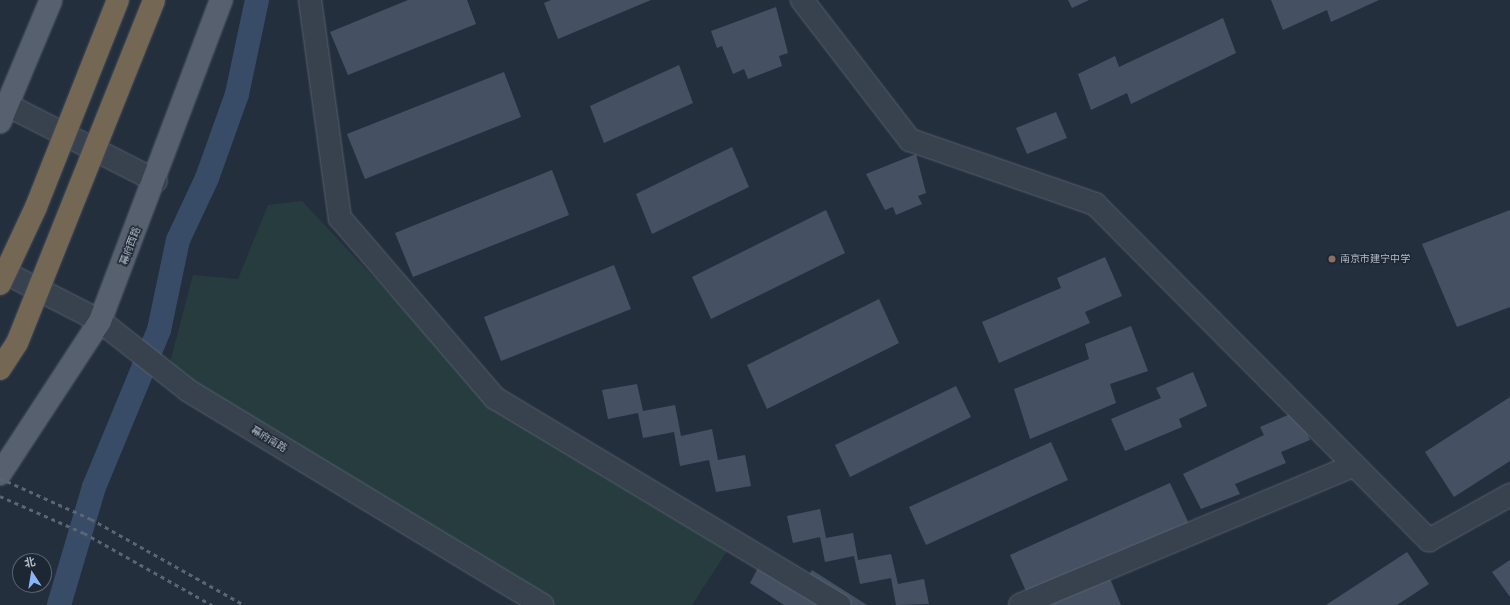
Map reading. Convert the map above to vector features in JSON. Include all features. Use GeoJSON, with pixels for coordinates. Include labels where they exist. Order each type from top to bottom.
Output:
{"type":"FeatureCollection","features":[{"type":"Feature","properties":{"kind":"highway"},"geometry":{"type":"LineString","coordinates":[[0,284],[36,207],[118,0]]}},
{"type":"Feature","properties":{"kind":"highway"},"geometry":{"type":"LineString","coordinates":[[0,369],[17,343],[154,0]]}},
{"type":"Feature","properties":{"kind":"main road"},"geometry":{"type":"LineString","coordinates":[[4,113],[51,0]]}},
{"type":"Feature","properties":{"kind":"main road","name":"幕府西路"},"geometry":{"type":"LineString","coordinates":[[0,474],[104,324],[221,0]]}},
{"type":"Feature","properties":{"kind":"street"},"geometry":{"type":"LineString","coordinates":[[310,0],[340,218],[495,398],[840,605]]}},
{"type":"Feature","properties":{"kind":"street"},"geometry":{"type":"LineString","coordinates":[[802,0],[910,140],[1095,204],[1429,540],[1510,495]]}},
{"type":"Feature","properties":{"kind":"street"},"geometry":{"type":"LineString","coordinates":[[4,113],[156,181]]}},
{"type":"Feature","properties":{"kind":"street","name":"幕府南路"},"geometry":{"type":"LineString","coordinates":[[0,270],[104,324],[189,391],[542,605]]}},
{"type":"Feature","properties":{"kind":"street"},"geometry":{"type":"LineString","coordinates":[[1020,605],[1354,465]]}},
{"type":"Feature","properties":{"kind":"green space"},"geometry":{"type":"Polygon","coordinates":[[[302,201],[504,416],[727,551],[692,605],[556,605],[169,366],[193,275],[238,279],[268,205],[302,201]]]}},
{"type":"Feature","properties":{"kind":"building"},"geometry":{"type":"Polygon","coordinates":[[[408,0],[467,0],[476,24],[348,75],[330,32],[408,0]]]}},
{"type":"Feature","properties":{"kind":"building"},"geometry":{"type":"Polygon","coordinates":[[[551,0],[651,0],[558,39],[544,3],[551,0]]]}},
{"type":"Feature","properties":{"kind":"building"},"geometry":{"type":"Polygon","coordinates":[[[1068,0],[1089,0],[1072,8],[1068,0]]]}},
{"type":"Feature","properties":{"kind":"building"},"geometry":{"type":"Polygon","coordinates":[[[1271,0],[1379,0],[1331,22],[1327,10],[1283,30],[1271,0]]]}},
{"type":"Feature","properties":{"kind":"building"},"geometry":{"type":"Polygon","coordinates":[[[776,7],[788,53],[779,56],[782,66],[748,79],[744,69],[733,74],[722,46],[717,48],[711,31],[776,7]]]}},
{"type":"Feature","properties":{"kind":"building"},"geometry":{"type":"Polygon","coordinates":[[[1223,18],[1236,53],[1131,104],[1127,93],[1091,110],[1078,74],[1115,56],[1119,67],[1223,18]]]}},
{"type":"Feature","properties":{"kind":"building"},"geometry":{"type":"Polygon","coordinates":[[[679,65],[693,103],[604,143],[590,106],[679,65]]]}},
{"type":"Feature","properties":{"kind":"building"},"geometry":{"type":"Polygon","coordinates":[[[504,72],[521,117],[365,179],[347,134],[504,72]]]}},
{"type":"Feature","properties":{"kind":"building"},"geometry":{"type":"Polygon","coordinates":[[[1056,112],[1067,138],[1027,154],[1016,128],[1056,112]]]}},
{"type":"Feature","properties":{"kind":"building"},"geometry":{"type":"Polygon","coordinates":[[[732,147],[749,187],[652,234],[636,194],[732,147]]]}},
{"type":"Feature","properties":{"kind":"building"},"geometry":{"type":"Polygon","coordinates":[[[916,154],[926,193],[918,196],[922,204],[896,215],[893,207],[885,210],[866,174],[916,154]]]}},
{"type":"Feature","properties":{"kind":"building"},"geometry":{"type":"Polygon","coordinates":[[[552,170],[569,215],[413,277],[395,233],[552,170]]]}},
{"type":"Feature","properties":{"kind":"building"},"geometry":{"type":"Polygon","coordinates":[[[826,210],[845,253],[711,319],[692,277],[826,210]]]}},
{"type":"Feature","properties":{"kind":"building"},"geometry":{"type":"Polygon","coordinates":[[[1510,210],[1510,307],[1457,327],[1422,244],[1510,210]]]}},
{"type":"Feature","properties":{"kind":"building"},"geometry":{"type":"Polygon","coordinates":[[[1105,257],[1122,296],[1085,312],[1090,323],[999,363],[982,322],[1061,288],[1057,278],[1105,257]]]}},
{"type":"Feature","properties":{"kind":"building"},"geometry":{"type":"Polygon","coordinates":[[[614,265],[631,309],[501,361],[484,317],[614,265]]]}},
{"type":"Feature","properties":{"kind":"building"},"geometry":{"type":"Polygon","coordinates":[[[879,299],[899,343],[767,409],[747,365],[879,299]]]}},
{"type":"Feature","properties":{"kind":"building"},"geometry":{"type":"Polygon","coordinates":[[[1131,326],[1148,371],[1110,384],[1116,403],[1030,439],[1014,389],[1089,359],[1085,344],[1131,326]]]}},
{"type":"Feature","properties":{"kind":"building"},"geometry":{"type":"Polygon","coordinates":[[[1193,372],[1207,406],[1179,419],[1182,427],[1125,451],[1111,419],[1161,398],[1156,388],[1193,372]]]}},
{"type":"Feature","properties":{"kind":"building"},"geometry":{"type":"Polygon","coordinates":[[[637,384],[643,411],[675,405],[681,436],[712,429],[718,460],[745,455],[751,486],[716,492],[709,460],[680,466],[674,432],[643,438],[638,413],[608,419],[602,390],[637,384]]]}},
{"type":"Feature","properties":{"kind":"building"},"geometry":{"type":"Polygon","coordinates":[[[956,386],[971,417],[850,477],[835,445],[956,386]]]}},
{"type":"Feature","properties":{"kind":"building"},"geometry":{"type":"Polygon","coordinates":[[[1510,397],[1510,461],[1454,497],[1425,452],[1510,397]]]}},
{"type":"Feature","properties":{"kind":"building"},"geometry":{"type":"Polygon","coordinates":[[[1297,411],[1310,440],[1281,452],[1286,463],[1235,484],[1240,494],[1201,509],[1183,474],[1264,435],[1260,427],[1297,411]]]}},
{"type":"Feature","properties":{"kind":"building"},"geometry":{"type":"Polygon","coordinates":[[[1051,442],[1068,480],[926,545],[909,507],[1051,442]]]}},
{"type":"Feature","properties":{"kind":"building"},"geometry":{"type":"Polygon","coordinates":[[[1170,483],[1190,526],[1029,598],[1010,555],[1170,483]]]}},
{"type":"Feature","properties":{"kind":"building"},"geometry":{"type":"Polygon","coordinates":[[[820,509],[826,538],[853,533],[858,560],[891,554],[898,584],[924,579],[929,604],[896,605],[891,578],[860,584],[854,556],[825,562],[820,537],[793,543],[787,516],[820,509]]]}},
{"type":"Feature","properties":{"kind":"building"},"geometry":{"type":"Polygon","coordinates":[[[1407,552],[1429,584],[1397,605],[1326,605],[1407,552]]]}},
{"type":"Feature","properties":{"kind":"building"},"geometry":{"type":"Polygon","coordinates":[[[1510,560],[1510,597],[1492,572],[1510,560]]]}},
{"type":"Feature","properties":{"kind":"building"},"geometry":{"type":"Polygon","coordinates":[[[760,564],[803,584],[812,570],[867,605],[784,605],[750,583],[760,564]]]}},
{"type":"Feature","properties":{"kind":"building"},"geometry":{"type":"Polygon","coordinates":[[[1109,576],[1121,605],[1035,605],[1109,576]]]}},
{"type":"Feature","properties":{"kind":"waterway"},"geometry":{"type":"LineString","coordinates":[[59,605],[94,487],[159,330],[178,240],[207,178],[237,94],[257,0]]}},
{"type":"Feature","properties":{"kind":"railway"},"geometry":{"type":"LineString","coordinates":[[0,478],[91,519],[244,605]]}},
{"type":"Feature","properties":{"kind":"railway"},"geometry":{"type":"LineString","coordinates":[[0,496],[84,533],[212,605]]}},
{"type":"Feature","properties":{"kind":"place","name":"南京市建宁中学"},"geometry":{"type":"Point","coordinates":[1332,259]}}]}
